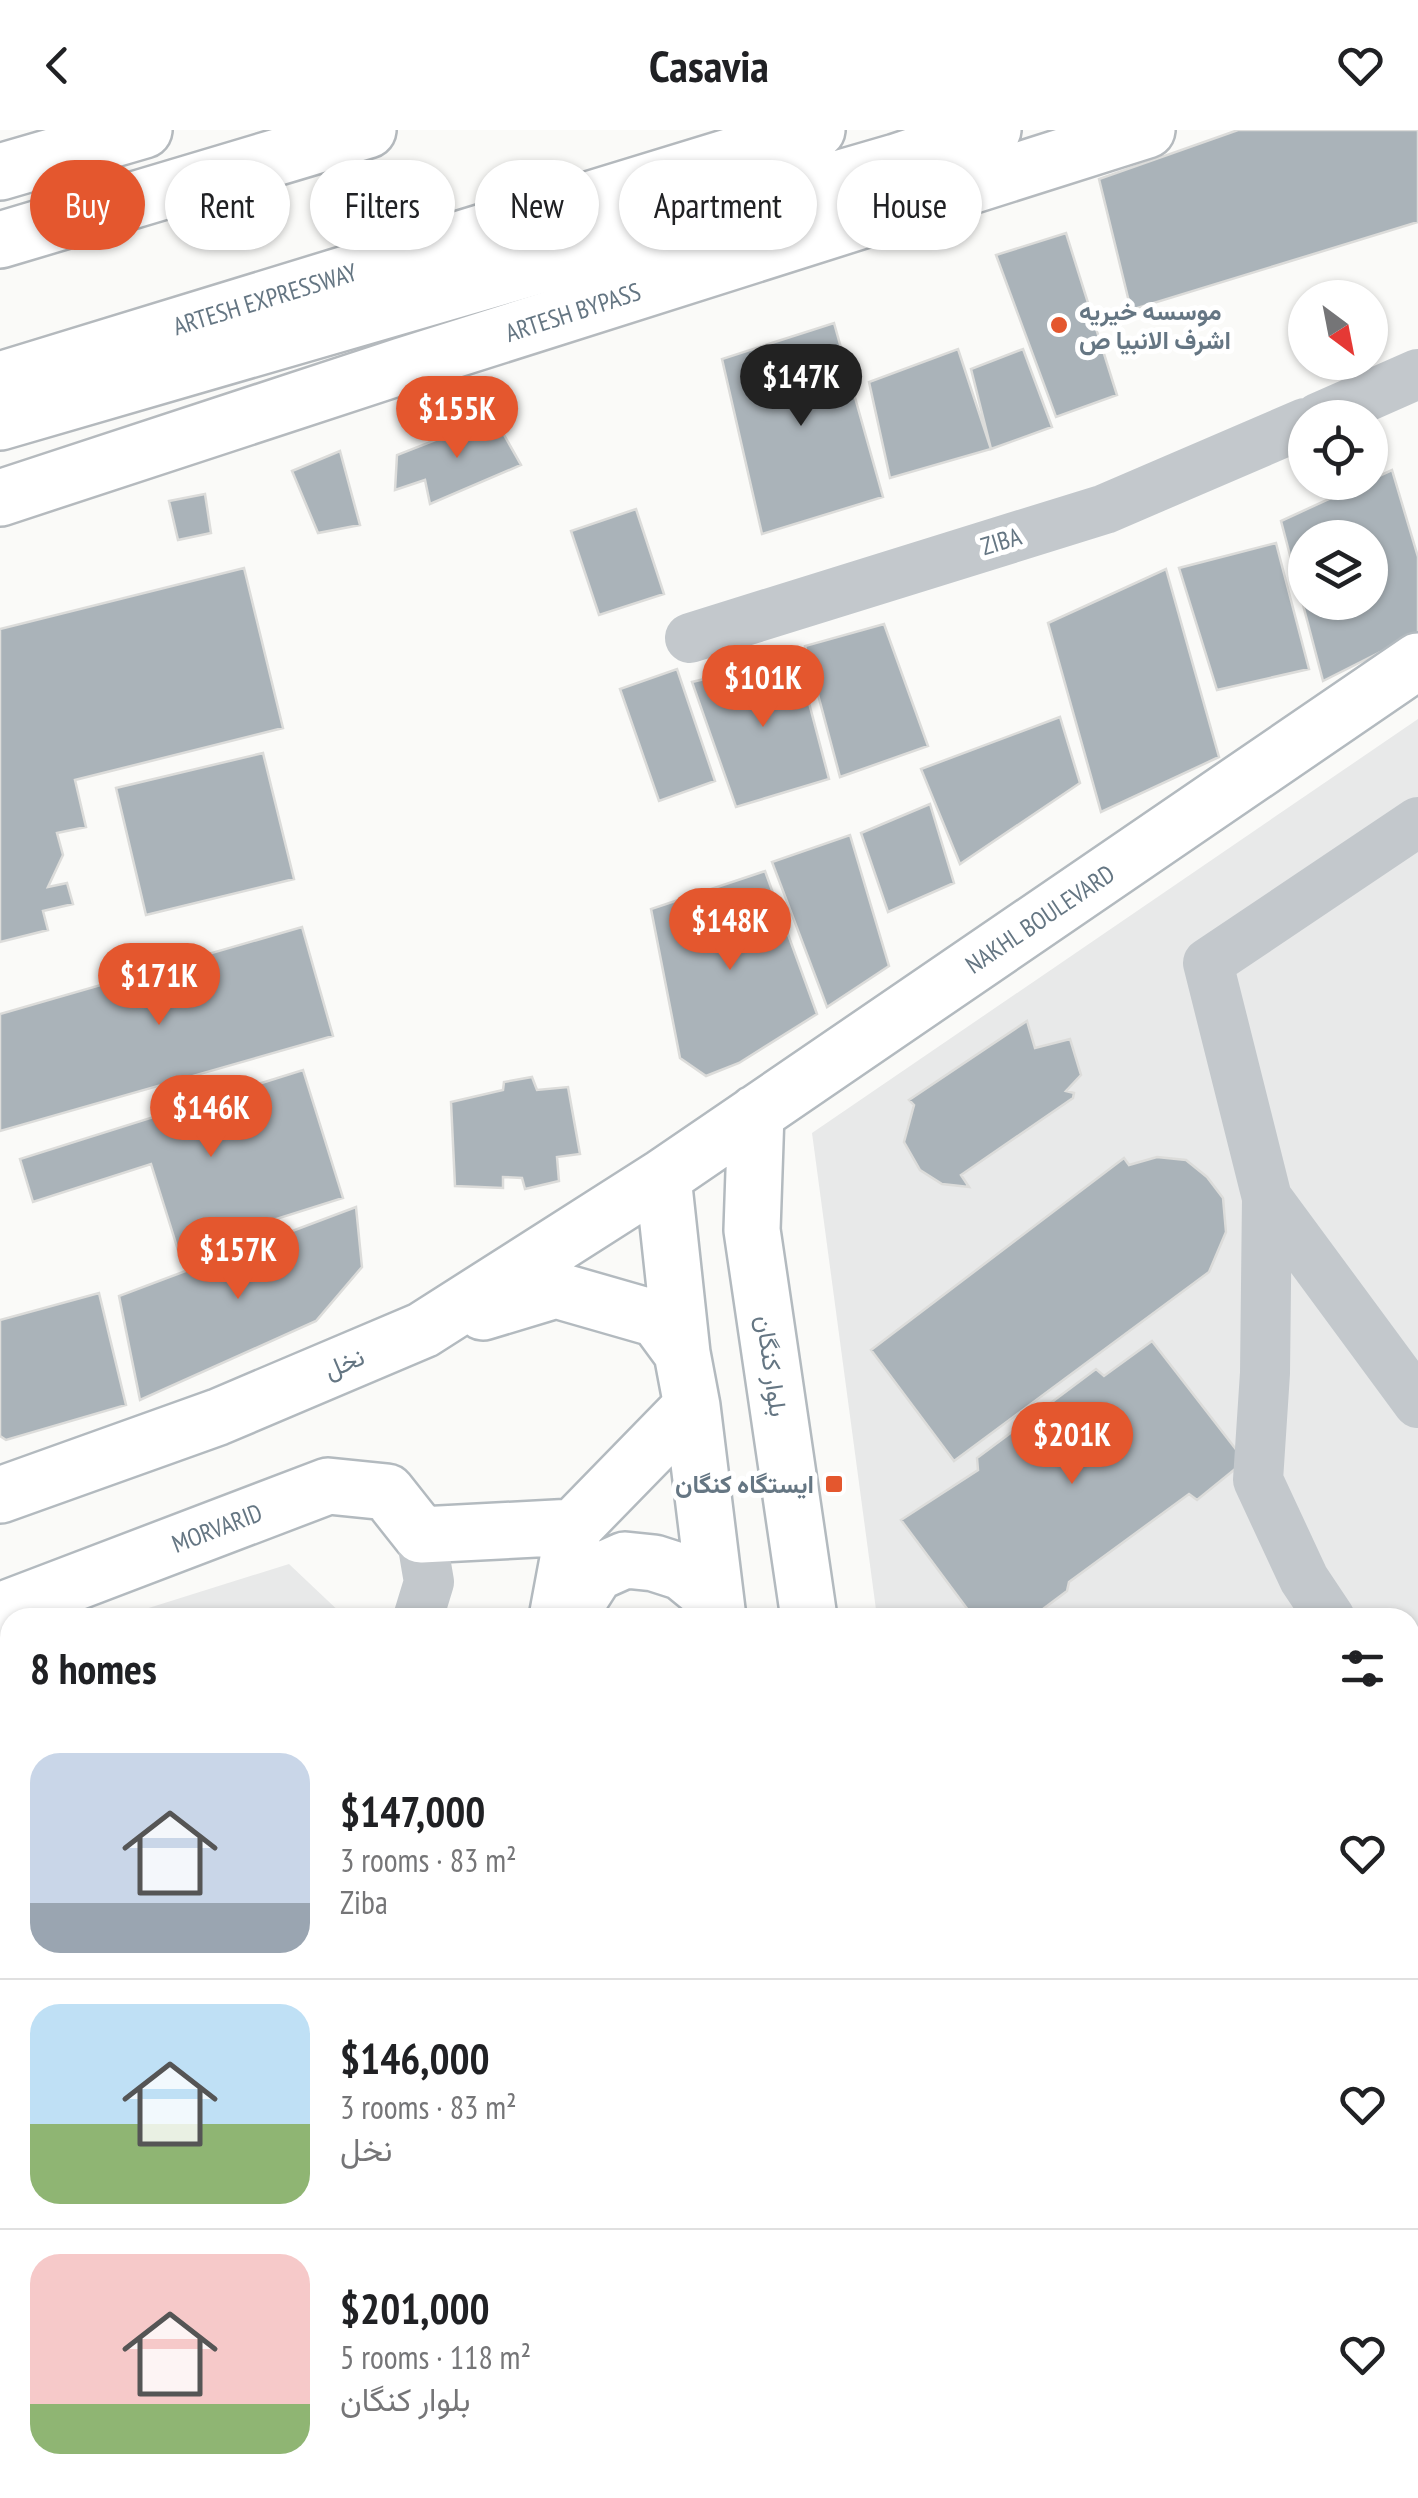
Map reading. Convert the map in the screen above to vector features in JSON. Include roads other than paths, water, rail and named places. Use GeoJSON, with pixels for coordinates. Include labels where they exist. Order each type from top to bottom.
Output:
{"type":"FeatureCollection","features":[{"type":"Feature","properties":{"kind":"main road"},"geometry":{"type":"LineString","coordinates":[[0,172],[144,130]]}},
{"type":"Feature","properties":{"kind":"main road"},"geometry":{"type":"LineString","coordinates":[[0,240],[368,130]]}},
{"type":"Feature","properties":{"kind":"main road","name":"ARTESH EXPRESSWAY"},"geometry":{"type":"LineString","coordinates":[[0,380],[817,130]]}},
{"type":"Feature","properties":{"kind":"main road"},"geometry":{"type":"LineString","coordinates":[[0,422],[896,162],[993,130]]}},
{"type":"Feature","properties":{"kind":"main road","name":"ARTESH BYPASS"},"geometry":{"type":"LineString","coordinates":[[0,498],[1147,130]]}},
{"type":"Feature","properties":{"kind":"main road","name":"NAKHL BOULEVARD"},"geometry":{"type":"LineString","coordinates":[[662,1177],[1418,661]]}},
{"type":"Feature","properties":{"kind":"main road","name":"بلوار کنگان"},"geometry":{"type":"LineString","coordinates":[[756,1113],[752,1230],[808,1608]]}},
{"type":"Feature","properties":{"kind":"main road"},"geometry":{"type":"LineString","coordinates":[[662,1177],[716,1608]]}},
{"type":"Feature","properties":{"kind":"main road","name":"نخل"},"geometry":{"type":"LineString","coordinates":[[0,1496],[218,1417],[422,1330],[662,1177]]}},
{"type":"Feature","properties":{"kind":"main road"},"geometry":{"type":"LineString","coordinates":[[674,1284],[685,1231],[702,1207],[731,1200],[752,1230]]}},
{"type":"Feature","properties":{"kind":"main road"},"geometry":{"type":"LineString","coordinates":[[422,1330],[556,1290],[656,1319],[682,1353]]}},
{"type":"Feature","properties":{"kind":"main road"},"geometry":{"type":"LineString","coordinates":[[559,1608],[574,1527],[692,1406]]}},
{"type":"Feature","properties":{"kind":"main road","name":"MORVARID"},"geometry":{"type":"LineString","coordinates":[[5,1608],[328,1486],[387,1492],[420,1536]]}},
{"type":"Feature","properties":{"kind":"main road"},"geometry":{"type":"LineString","coordinates":[[420,1536],[574,1527]]}},
{"type":"Feature","properties":{"kind":"main road"},"geometry":{"type":"LineString","coordinates":[[573,1608],[596,1573],[626,1560],[682,1572],[716,1608]]}},
{"type":"Feature","properties":{"kind":"street"},"geometry":{"type":"LineString","coordinates":[[1359,400],[1418,374]]}},
{"type":"Feature","properties":{"kind":"street","name":"ZIBA"},"geometry":{"type":"LineString","coordinates":[[690,638],[1105,509],[1288,430]]}},
{"type":"Feature","properties":{"kind":"street"},"geometry":{"type":"LineString","coordinates":[[1324,1608],[1304,1578],[1258,1480],[1265,1372],[1267,1198],[1208,963],[1418,822]]}},
{"type":"Feature","properties":{"kind":"street"},"geometry":{"type":"LineString","coordinates":[[1267,1198],[1418,1402]]}},
{"type":"Feature","properties":{"kind":"street"},"geometry":{"type":"LineString","coordinates":[[420,1536],[429,1582],[421,1608]]}},
{"type":"Feature","properties":{"kind":"place","name":"موسسه خیریه اشرف الانبیا ص"},"geometry":{"type":"Point","coordinates":[1059,325]}},
{"type":"Feature","properties":{"kind":"place","name":"ایستگاه کنگان"},"geometry":{"type":"Point","coordinates":[834,1484]}}]}
